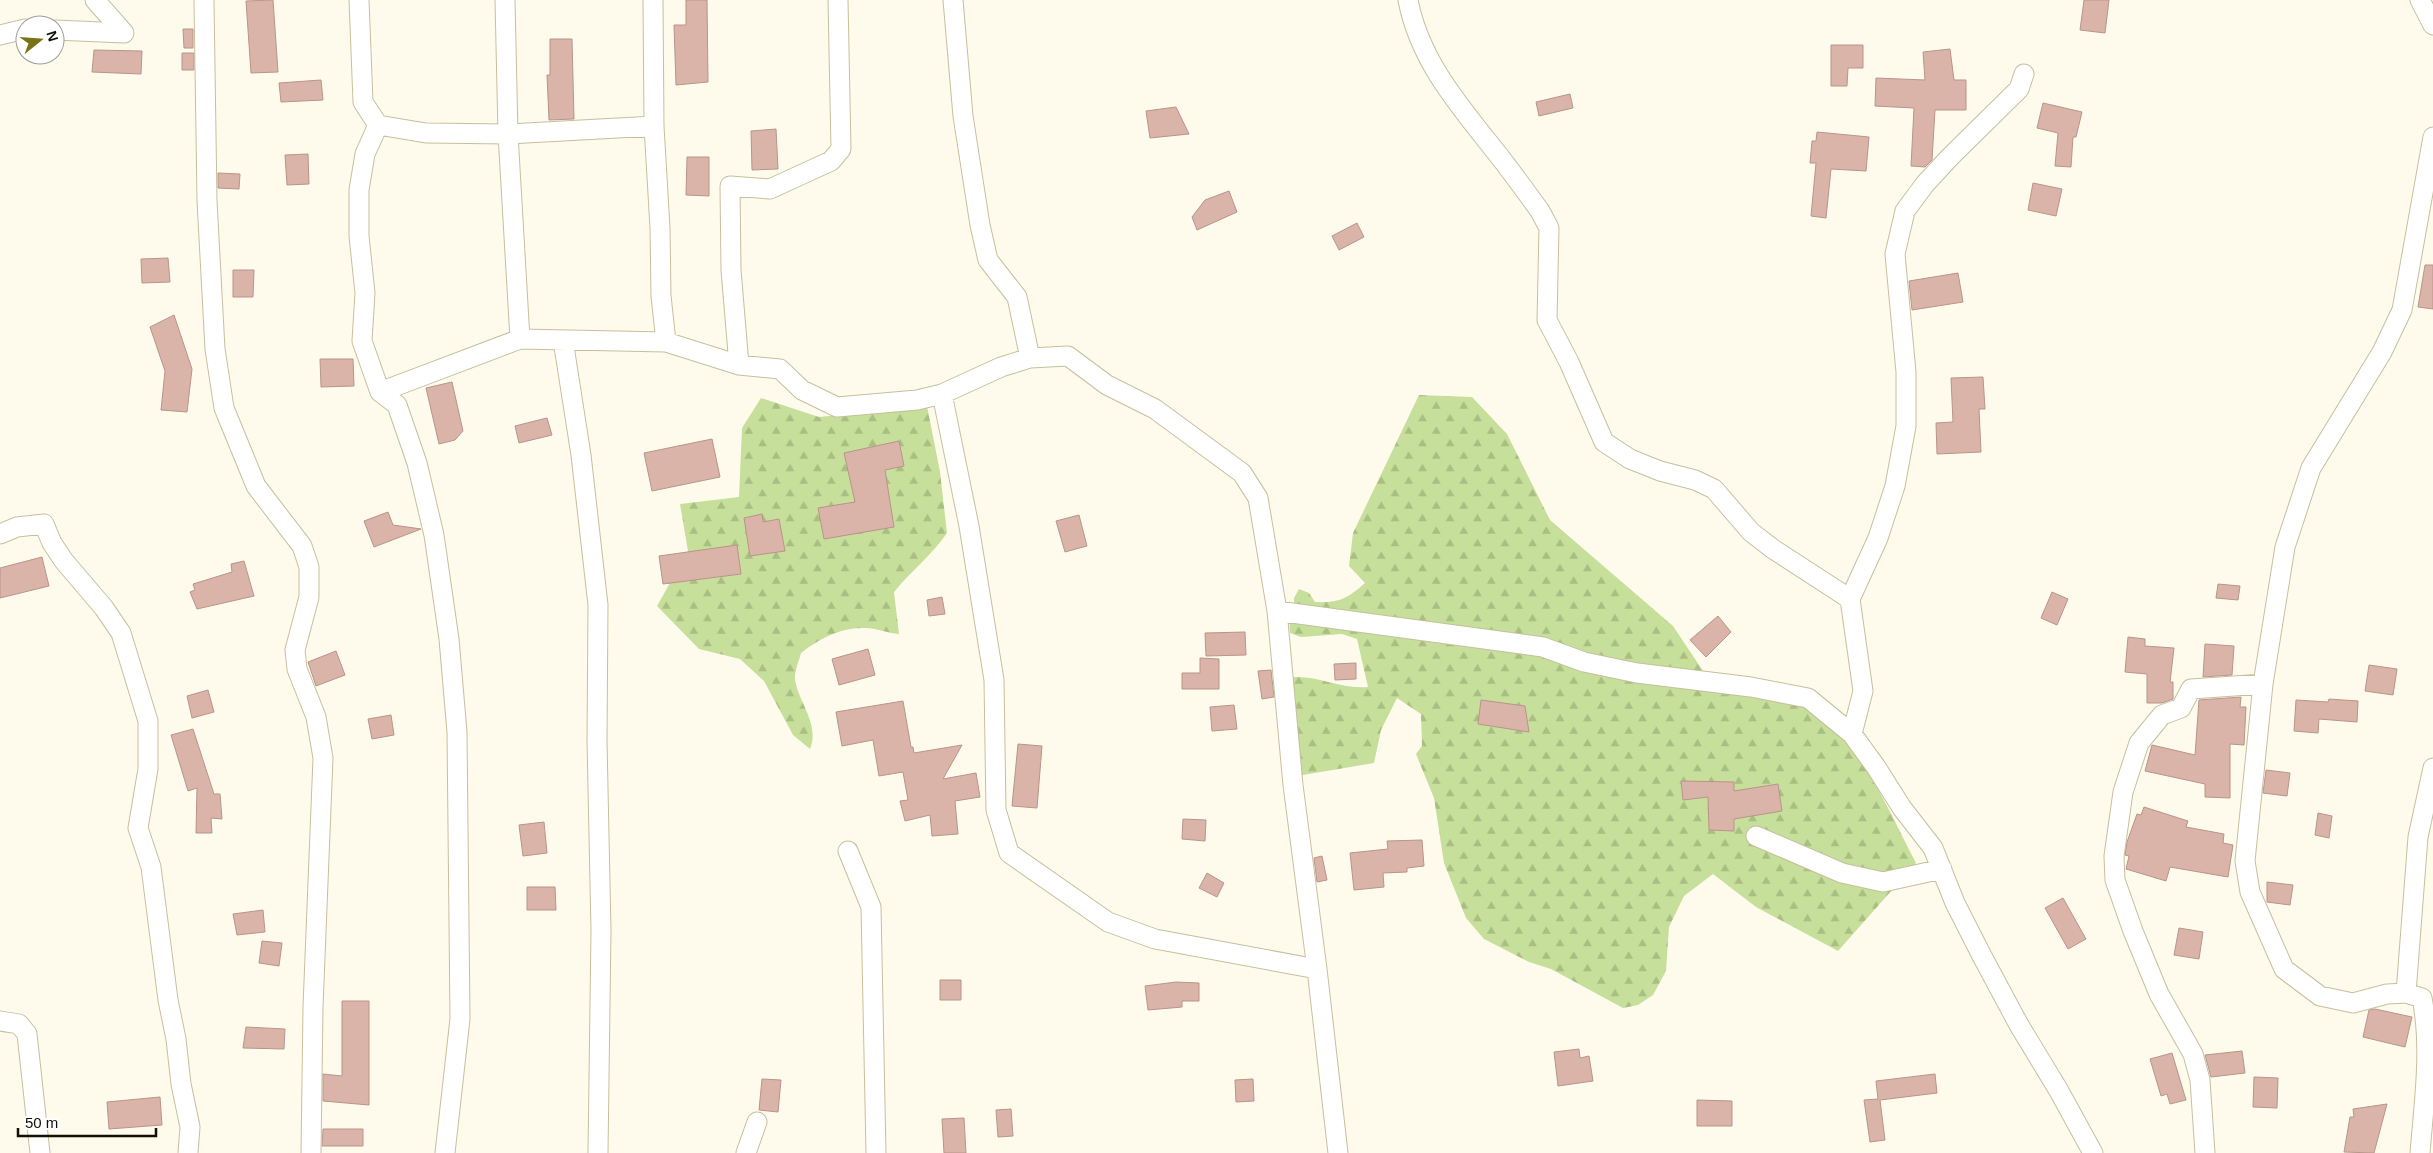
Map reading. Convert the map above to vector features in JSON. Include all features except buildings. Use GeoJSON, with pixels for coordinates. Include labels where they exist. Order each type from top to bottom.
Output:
{"type":"FeatureCollection","features":[{"type":"Feature","properties":{"kind":"street"},"geometry":{"type":"LineString","coordinates":[[65,30],[124,33],[95,0]]}},
{"type":"Feature","properties":{"kind":"street"},"geometry":{"type":"LineString","coordinates":[[204,0],[207,201],[214,298],[215,349],[224,408],[256,486],[302,546],[309,566],[309,596],[295,650],[297,669],[316,717],[324,758],[313,998],[311,1153]]}},
{"type":"Feature","properties":{"kind":"street"},"geometry":{"type":"LineString","coordinates":[[359,0],[363,102],[378,125],[426,133],[508,134],[654,126]]}},
{"type":"Feature","properties":{"kind":"street"},"geometry":{"type":"LineString","coordinates":[[506,0],[508,134],[520,339]]}},
{"type":"Feature","properties":{"kind":"street"},"geometry":{"type":"LineString","coordinates":[[653,0],[654,126],[660,228],[661,296],[666,342]]}},
{"type":"Feature","properties":{"kind":"street"},"geometry":{"type":"LineString","coordinates":[[739,365],[731,270],[730,186],[770,189],[831,161],[841,149],[838,0]]}},
{"type":"Feature","properties":{"kind":"street"},"geometry":{"type":"LineString","coordinates":[[953,0],[963,116],[980,225],[988,260],[1017,297],[1030,358]]}},
{"type":"Feature","properties":{"kind":"street"},"geometry":{"type":"LineString","coordinates":[[1408,0],[1412,20],[1432,64],[1447,91],[1540,211],[1549,228],[1547,320],[1569,362],[1604,442],[1630,459],[1660,471],[1695,480],[1714,489],[1751,532],[1773,549],[1850,599]]}},
{"type":"Feature","properties":{"kind":"street"},"geometry":{"type":"LineString","coordinates":[[2420,0],[2433,25]]}},
{"type":"Feature","properties":{"kind":"street"},"geometry":{"type":"LineString","coordinates":[[0,35],[15,31]]}},
{"type":"Feature","properties":{"kind":"street"},"geometry":{"type":"LineString","coordinates":[[1852,734],[1863,691],[1850,599],[1884,520],[1895,486],[1906,426],[1906,372],[1895,254],[1905,211],[1925,184],[1950,157],[2019,89],[2024,74]]}},
{"type":"Feature","properties":{"kind":"street"},"geometry":{"type":"LineString","coordinates":[[378,125],[365,154],[359,190],[358,236],[365,293],[362,341],[380,392],[397,405],[417,462],[434,535],[445,610],[457,732],[460,1019],[445,1153]]}},
{"type":"Feature","properties":{"kind":"street"},"geometry":{"type":"LineString","coordinates":[[2420,1153],[2428,1046],[2426,1017],[2422,998],[2406,993],[2387,994],[2353,1003],[2320,996],[2284,968],[2250,892],[2245,861],[2263,684],[2285,547],[2311,468],[2382,352],[2402,310],[2431,166],[2433,137]]}},
{"type":"Feature","properties":{"kind":"street"},"geometry":{"type":"LineString","coordinates":[[380,392],[520,339],[666,342],[739,365],[780,370],[802,390],[836,407],[908,400],[942,394],[1001,367],[1030,358],[1068,356],[1107,385],[1155,409],[1242,473],[1258,498],[1277,611],[1293,785],[1338,1153]]}},
{"type":"Feature","properties":{"kind":"street"},"geometry":{"type":"LineString","coordinates":[[563,340],[581,455],[598,605],[597,741],[601,930],[598,1153]]}},
{"type":"Feature","properties":{"kind":"street"},"geometry":{"type":"LineString","coordinates":[[942,394],[969,526],[994,680],[996,810],[1009,853],[1108,922],[1155,939],[1317,969]]}},
{"type":"Feature","properties":{"kind":"street"},"geometry":{"type":"LineString","coordinates":[[0,534],[17,527],[44,524],[52,543],[64,561],[104,608],[121,633],[131,662],[148,720],[148,769],[138,828],[151,867],[168,1000],[190,1127],[188,1153]]}},
{"type":"Feature","properties":{"kind":"street"},"geometry":{"type":"LineString","coordinates":[[1277,611],[1544,647],[1584,662],[1637,673],[1751,687],[1808,698],[1852,734],[1902,808],[1933,848],[1955,903],[2019,1025],[2059,1090],[2093,1153]]}},
{"type":"Feature","properties":{"kind":"street"},"geometry":{"type":"LineString","coordinates":[[2205,1153],[2200,1080],[2193,1054],[2160,994],[2133,931],[2115,880],[2114,856],[2123,792],[2139,744],[2162,714],[2181,708],[2191,689],[2263,684]]}},
{"type":"Feature","properties":{"kind":"street"},"geometry":{"type":"LineString","coordinates":[[2406,993],[2418,837],[2433,768]]}},
{"type":"Feature","properties":{"kind":"street"},"geometry":{"type":"LineString","coordinates":[[1756,836],[1842,873],[1883,882],[1942,869]]}},
{"type":"Feature","properties":{"kind":"street"},"geometry":{"type":"LineString","coordinates":[[848,851],[871,907],[876,1153]]}},
{"type":"Feature","properties":{"kind":"street"},"geometry":{"type":"LineString","coordinates":[[0,1021],[19,1024],[27,1034],[40,1153]]}},
{"type":"Feature","properties":{"kind":"street"},"geometry":{"type":"LineString","coordinates":[[746,1153],[758,1122]]}},
{"type":"Feature","properties":{"kind":"green space"},"geometry":{"type":"Polygon","coordinates":[[[1419,395],[1472,397],[1507,434],[1550,520],[1673,626],[1717,692],[1770,696],[1796,701],[1817,714],[1836,730],[1853,750],[1881,795],[1916,863],[1838,951],[1756,907],[1713,874],[1684,896],[1669,927],[1666,971],[1653,995],[1638,1005],[1623,1008],[1551,969],[1529,962],[1484,939],[1466,918],[1444,863],[1434,798],[1416,754],[1422,746],[1421,714],[1397,698],[1381,730],[1374,763],[1297,776],[1286,678],[1317,679],[1347,686],[1368,687],[1357,639],[1342,634],[1301,637],[1290,633],[1289,610],[1294,606],[1294,598],[1299,589],[1309,593],[1315,602],[1330,602],[1348,596],[1365,583],[1349,566],[1353,533],[1419,395]]]}},
{"type":"Feature","properties":{"kind":"green space"},"geometry":{"type":"Polygon","coordinates":[[[761,398],[819,417],[927,406],[940,472],[947,533],[935,549],[894,592],[899,634],[869,628],[856,628],[831,635],[801,653],[795,680],[811,723],[812,740],[810,749],[793,735],[764,681],[740,659],[699,649],[657,606],[688,551],[680,504],[739,497],[742,428],[761,398]]]}}]}
